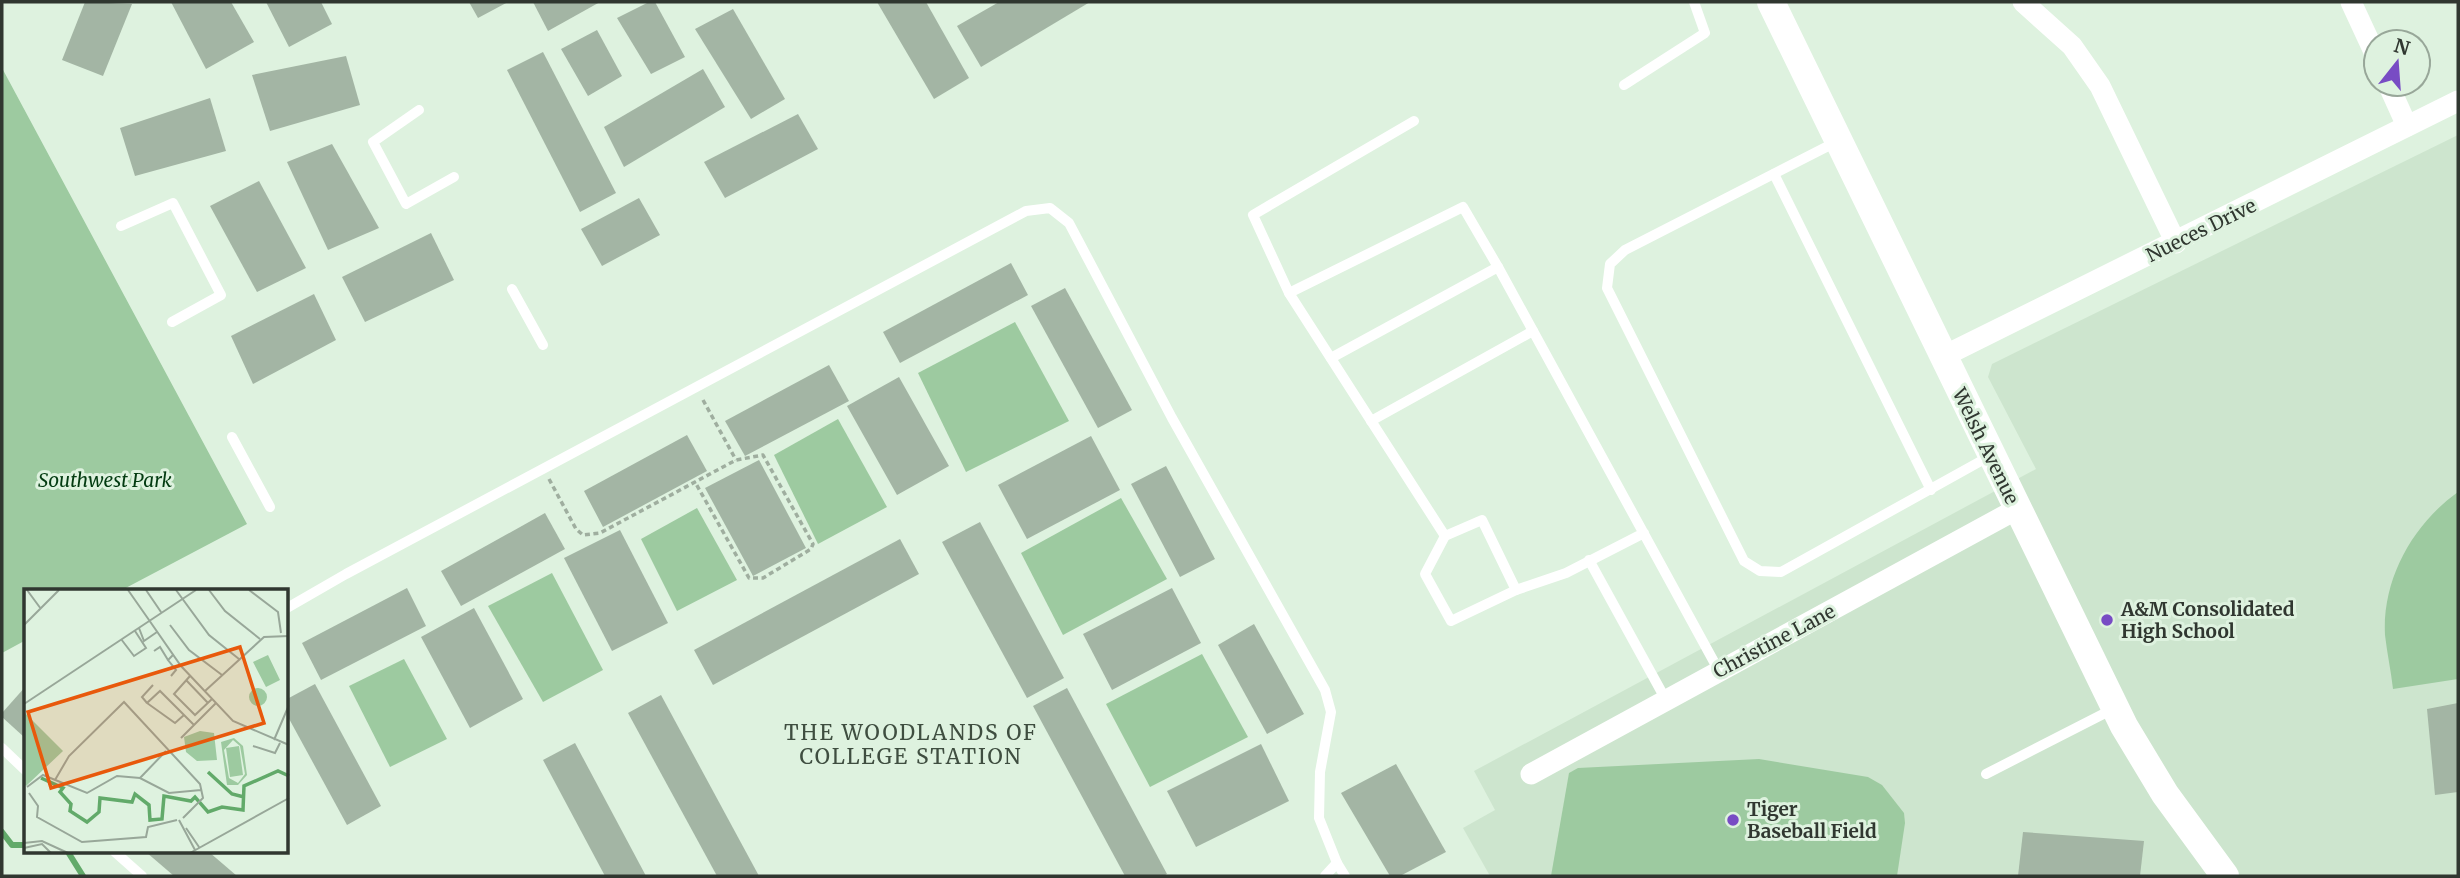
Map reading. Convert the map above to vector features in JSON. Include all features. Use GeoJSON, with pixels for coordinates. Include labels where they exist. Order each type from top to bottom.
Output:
{"type":"FeatureCollection","features":[{"type":"Feature","properties":{"kind":"main road","name":"Welsh Avenue"},"geometry":{"type":"LineString","coordinates":[[1778,4],[1838,141],[2115,708],[2165,794],[2225,876]]}},
{"type":"Feature","properties":{"kind":"street"},"geometry":{"type":"LineString","coordinates":[[2023,2],[2071,46],[2100,86],[2176,243]]}},
{"type":"Feature","properties":{"kind":"street"},"geometry":{"type":"LineString","coordinates":[[2351,2],[2363,28]]}},
{"type":"Feature","properties":{"kind":"street"},"geometry":{"type":"LineString","coordinates":[[2394,98],[2407,125]]}},
{"type":"Feature","properties":{"kind":"street","name":"Nueces Drive"},"geometry":{"type":"LineString","coordinates":[[1942,357],[2458,101]]}},
{"type":"Feature","properties":{"kind":"street","name":"Christine Lane"},"geometry":{"type":"LineString","coordinates":[[1531,774],[2017,509]]}},
{"type":"Feature","properties":{"kind":"lane"},"geometry":{"type":"LineString","coordinates":[[1624,85],[1705,33],[1693,2]]}},
{"type":"Feature","properties":{"kind":"lane"},"geometry":{"type":"LineString","coordinates":[[419,110],[373,142],[406,204],[454,177]]}},
{"type":"Feature","properties":{"kind":"lane"},"geometry":{"type":"LineString","coordinates":[[1414,121],[1253,215],[1289,293],[1445,536]]}},
{"type":"Feature","properties":{"kind":"lane"},"geometry":{"type":"LineString","coordinates":[[1838,141],[1625,250],[1610,264],[1607,288],[1744,561],[1760,571],[1781,572],[1991,456]]}},
{"type":"Feature","properties":{"kind":"lane"},"geometry":{"type":"LineString","coordinates":[[1774,174],[1931,490]]}},
{"type":"Feature","properties":{"kind":"lane"},"geometry":{"type":"LineString","coordinates":[[121,226],[173,203],[220,295],[172,322]]}},
{"type":"Feature","properties":{"kind":"lane"},"geometry":{"type":"LineString","coordinates":[[1289,293],[1463,207],[1719,671]]}},
{"type":"Feature","properties":{"kind":"lane"},"geometry":{"type":"LineString","coordinates":[[289,607],[543,468],[1026,211],[1050,208],[1069,223],[1172,418],[1325,690],[1331,712],[1320,772],[1319,818],[1345,876]]}},
{"type":"Feature","properties":{"kind":"lane"},"geometry":{"type":"LineString","coordinates":[[1331,358],[1498,267]]}},
{"type":"Feature","properties":{"kind":"lane"},"geometry":{"type":"LineString","coordinates":[[512,289],[543,345]]}},
{"type":"Feature","properties":{"kind":"lane"},"geometry":{"type":"LineString","coordinates":[[1371,421],[1533,331]]}},
{"type":"Feature","properties":{"kind":"lane"},"geometry":{"type":"LineString","coordinates":[[232,437],[270,506]]}},
{"type":"Feature","properties":{"kind":"lane"},"geometry":{"type":"LineString","coordinates":[[1516,590],[1482,520],[1445,536],[1425,574],[1451,621],[1516,590],[1566,573],[1644,533]]}},
{"type":"Feature","properties":{"kind":"lane"},"geometry":{"type":"LineString","coordinates":[[1589,561],[1666,700]]}},
{"type":"Feature","properties":{"kind":"lane"},"geometry":{"type":"LineString","coordinates":[[1986,775],[2115,708]]}},
{"type":"Feature","properties":{"kind":"lane"},"geometry":{"type":"LineString","coordinates":[[2,748],[24,769]]}},
{"type":"Feature","properties":{"kind":"lane"},"geometry":{"type":"LineString","coordinates":[[117,854],[142,876]]}},
{"type":"Feature","properties":{"kind":"lane"},"geometry":{"type":"LineString","coordinates":[[1325,876],[1337,863]]}},
{"type":"Feature","properties":{"kind":"path"},"geometry":{"type":"LineString","coordinates":[[696,386],[736,460]]}},
{"type":"Feature","properties":{"kind":"path"},"geometry":{"type":"LineString","coordinates":[[543,468],[576,529],[583,535],[600,533],[695,482],[736,460],[763,455],[813,544],[811,550],[763,579],[749,578],[695,482]]}},
{"type":"Feature","properties":{"kind":"shaded area","name":"A&M Consolidated High School"},"geometry":{"type":"Polygon","coordinates":[[[2458,135],[2458,876],[1490,876],[1463,828],[1495,810],[1474,771],[2036,469],[1988,377],[1992,364],[2458,135]]]}},
{"type":"Feature","properties":{"kind":"green space","name":"Southwest Park"},"geometry":{"type":"Polygon","coordinates":[[[2,68],[247,524],[124,589],[24,589],[24,641],[2,653],[2,68]]]}},
{"type":"Feature","properties":{"kind":"green space"},"geometry":{"type":"Polygon","coordinates":[[[1015,322],[1069,421],[966,472],[918,373],[1015,322]]]}},
{"type":"Feature","properties":{"kind":"green space"},"geometry":{"type":"Polygon","coordinates":[[[838,419],[887,507],[818,544],[774,455],[838,419]]]}},
{"type":"Feature","properties":{"kind":"green space"},"geometry":{"type":"Polygon","coordinates":[[[2458,492],[2458,679],[2393,689],[2385,635],[2385,614],[2395,574],[2414,537],[2427,520],[2458,492]]]}},
{"type":"Feature","properties":{"kind":"green space"},"geometry":{"type":"Polygon","coordinates":[[[1121,498],[1167,579],[1063,635],[1021,553],[1121,498]]]}},
{"type":"Feature","properties":{"kind":"green space"},"geometry":{"type":"Polygon","coordinates":[[[697,508],[737,580],[677,611],[641,539],[697,508]]]}},
{"type":"Feature","properties":{"kind":"green space"},"geometry":{"type":"Polygon","coordinates":[[[552,573],[603,670],[543,702],[488,606],[552,573]]]}},
{"type":"Feature","properties":{"kind":"green space"},"geometry":{"type":"Polygon","coordinates":[[[1202,654],[1248,737],[1150,787],[1106,704],[1202,654]]]}},
{"type":"Feature","properties":{"kind":"green space"},"geometry":{"type":"Polygon","coordinates":[[[404,659],[447,739],[390,767],[349,686],[404,659]]]}},
{"type":"Feature","properties":{"kind":"green space","name":"Tiger Baseball Field"},"geometry":{"type":"Polygon","coordinates":[[[1759,759],[1868,777],[1882,785],[1904,813],[1897,876],[1551,876],[1569,773],[1578,768],[1759,759]]]}},
{"type":"Feature","properties":{"kind":"building"},"geometry":{"type":"Polygon","coordinates":[[[85,2],[132,4],[103,76],[62,60],[85,2]]]}},
{"type":"Feature","properties":{"kind":"building"},"geometry":{"type":"Polygon","coordinates":[[[171,2],[231,2],[254,42],[206,69],[171,2]]]}},
{"type":"Feature","properties":{"kind":"building"},"geometry":{"type":"Polygon","coordinates":[[[266,2],[321,2],[332,24],[289,47],[266,2]]]}},
{"type":"Feature","properties":{"kind":"building"},"geometry":{"type":"Polygon","coordinates":[[[469,2],[508,2],[478,18],[469,2]]]}},
{"type":"Feature","properties":{"kind":"building"},"geometry":{"type":"Polygon","coordinates":[[[533,2],[600,2],[548,31],[533,2]]]}},
{"type":"Feature","properties":{"kind":"building"},"geometry":{"type":"Polygon","coordinates":[[[649,2],[655,2],[685,57],[651,74],[617,18],[649,2]]]}},
{"type":"Feature","properties":{"kind":"building"},"geometry":{"type":"Polygon","coordinates":[[[877,2],[926,2],[969,78],[934,99],[877,2]]]}},
{"type":"Feature","properties":{"kind":"building"},"geometry":{"type":"Polygon","coordinates":[[[999,2],[1090,2],[981,67],[957,26],[999,2]]]}},
{"type":"Feature","properties":{"kind":"building"},"geometry":{"type":"Polygon","coordinates":[[[733,9],[785,99],[751,119],[695,29],[733,9]]]}},
{"type":"Feature","properties":{"kind":"building"},"geometry":{"type":"Polygon","coordinates":[[[597,30],[622,76],[588,96],[561,49],[597,30]]]}},
{"type":"Feature","properties":{"kind":"building"},"geometry":{"type":"Polygon","coordinates":[[[543,52],[616,193],[580,212],[507,70],[543,52]]]}},
{"type":"Feature","properties":{"kind":"building"},"geometry":{"type":"Polygon","coordinates":[[[346,56],[360,105],[270,131],[252,75],[346,56]]]}},
{"type":"Feature","properties":{"kind":"building"},"geometry":{"type":"Polygon","coordinates":[[[703,69],[725,107],[624,167],[604,127],[703,69]]]}},
{"type":"Feature","properties":{"kind":"building"},"geometry":{"type":"Polygon","coordinates":[[[210,98],[226,151],[135,176],[120,128],[210,98]]]}},
{"type":"Feature","properties":{"kind":"building"},"geometry":{"type":"Polygon","coordinates":[[[798,114],[818,149],[725,198],[704,162],[798,114]]]}},
{"type":"Feature","properties":{"kind":"building"},"geometry":{"type":"Polygon","coordinates":[[[332,144],[379,228],[328,250],[287,162],[332,144]]]}},
{"type":"Feature","properties":{"kind":"building"},"geometry":{"type":"Polygon","coordinates":[[[259,181],[306,268],[257,292],[210,206],[259,181]]]}},
{"type":"Feature","properties":{"kind":"building"},"geometry":{"type":"Polygon","coordinates":[[[639,198],[660,235],[602,266],[581,229],[639,198]]]}},
{"type":"Feature","properties":{"kind":"building"},"geometry":{"type":"Polygon","coordinates":[[[431,233],[454,280],[365,322],[342,277],[431,233]]]}},
{"type":"Feature","properties":{"kind":"building"},"geometry":{"type":"Polygon","coordinates":[[[1011,263],[1028,295],[900,363],[883,332],[1011,263]]]}},
{"type":"Feature","properties":{"kind":"building"},"geometry":{"type":"Polygon","coordinates":[[[1065,288],[1132,410],[1098,428],[1031,306],[1065,288]]]}},
{"type":"Feature","properties":{"kind":"building"},"geometry":{"type":"Polygon","coordinates":[[[314,294],[336,340],[253,384],[231,336],[314,294]]]}},
{"type":"Feature","properties":{"kind":"building"},"geometry":{"type":"Polygon","coordinates":[[[829,365],[849,401],[745,456],[725,421],[829,365]]]}},
{"type":"Feature","properties":{"kind":"building"},"geometry":{"type":"Polygon","coordinates":[[[899,377],[949,466],[897,495],[847,406],[899,377]]]}},
{"type":"Feature","properties":{"kind":"building"},"geometry":{"type":"Polygon","coordinates":[[[687,435],[707,471],[603,527],[584,491],[687,435]]]}},
{"type":"Feature","properties":{"kind":"building"},"geometry":{"type":"Polygon","coordinates":[[[1091,436],[1120,490],[1027,539],[998,485],[1091,436]]]}},
{"type":"Feature","properties":{"kind":"building"},"geometry":{"type":"Polygon","coordinates":[[[759,460],[806,548],[753,576],[705,488],[759,460]]]}},
{"type":"Feature","properties":{"kind":"building"},"geometry":{"type":"Polygon","coordinates":[[[1166,466],[1215,559],[1180,577],[1131,484],[1166,466]]]}},
{"type":"Feature","properties":{"kind":"building"},"geometry":{"type":"Polygon","coordinates":[[[545,513],[565,549],[461,606],[441,571],[545,513]]]}},
{"type":"Feature","properties":{"kind":"building"},"geometry":{"type":"Polygon","coordinates":[[[980,522],[1064,678],[1027,698],[942,542],[980,522]]]}},
{"type":"Feature","properties":{"kind":"building"},"geometry":{"type":"Polygon","coordinates":[[[620,530],[668,623],[612,651],[564,558],[620,530]]]}},
{"type":"Feature","properties":{"kind":"building"},"geometry":{"type":"Polygon","coordinates":[[[900,539],[919,574],[713,685],[694,650],[900,539]]]}},
{"type":"Feature","properties":{"kind":"building"},"geometry":{"type":"Polygon","coordinates":[[[407,588],[426,626],[321,680],[302,643],[407,588]]]}},
{"type":"Feature","properties":{"kind":"building"},"geometry":{"type":"Polygon","coordinates":[[[1172,588],[1201,643],[1112,690],[1083,634],[1172,588]]]}},
{"type":"Feature","properties":{"kind":"building"},"geometry":{"type":"Polygon","coordinates":[[[474,608],[523,699],[470,728],[421,637],[474,608]]]}},
{"type":"Feature","properties":{"kind":"building"},"geometry":{"type":"Polygon","coordinates":[[[1254,624],[1304,714],[1267,734],[1218,645],[1254,624]]]}},
{"type":"Feature","properties":{"kind":"building"},"geometry":{"type":"Polygon","coordinates":[[[315,684],[381,806],[347,825],[289,719],[289,698],[315,684]]]}},
{"type":"Feature","properties":{"kind":"building"},"geometry":{"type":"Polygon","coordinates":[[[24,688],[24,737],[2,717],[2,713],[24,688]]]}},
{"type":"Feature","properties":{"kind":"building"},"geometry":{"type":"Polygon","coordinates":[[[1067,688],[1167,874],[1125,876],[1033,706],[1067,688]]]}},
{"type":"Feature","properties":{"kind":"building"},"geometry":{"type":"Polygon","coordinates":[[[661,695],[759,876],[717,876],[628,713],[661,695]]]}},
{"type":"Feature","properties":{"kind":"building"},"geometry":{"type":"Polygon","coordinates":[[[2458,703],[2458,792],[2435,795],[2427,709],[2458,703]]]}},
{"type":"Feature","properties":{"kind":"building"},"geometry":{"type":"Polygon","coordinates":[[[575,743],[646,876],[605,876],[543,760],[575,743]]]}},
{"type":"Feature","properties":{"kind":"building"},"geometry":{"type":"Polygon","coordinates":[[[1261,744],[1289,801],[1196,847],[1167,791],[1261,744]]]}},
{"type":"Feature","properties":{"kind":"building"},"geometry":{"type":"Polygon","coordinates":[[[1396,764],[1446,852],[1400,876],[1390,876],[1341,793],[1396,764]]]}},
{"type":"Feature","properties":{"kind":"building"},"geometry":{"type":"Polygon","coordinates":[[[2023,832],[2144,841],[2140,876],[2018,876],[2023,832]]]}},
{"type":"Feature","properties":{"kind":"building"},"geometry":{"type":"Polygon","coordinates":[[[148,854],[211,854],[237,876],[174,876],[148,854]]]}},
{"type":"Feature","properties":{"kind":"waterway"},"geometry":{"type":"LineString","coordinates":[[2,832],[12,845],[24,845]]}},
{"type":"Feature","properties":{"kind":"waterway"},"geometry":{"type":"LineString","coordinates":[[69,854],[83,876]]}},
{"type":"Feature","properties":{"kind":"place","name":"A&M Consolidated High School"},"geometry":{"type":"Point","coordinates":[2107,620]}},
{"type":"Feature","properties":{"kind":"place","name":"Tiger Baseball Field"},"geometry":{"type":"Point","coordinates":[1733,820]}},
{"type":"Feature","properties":{"kind":"district","name":"THE WOODLANDS OF COLLEGE STATION"},"geometry":{"type":"Point","coordinates":[911,744]}}]}
